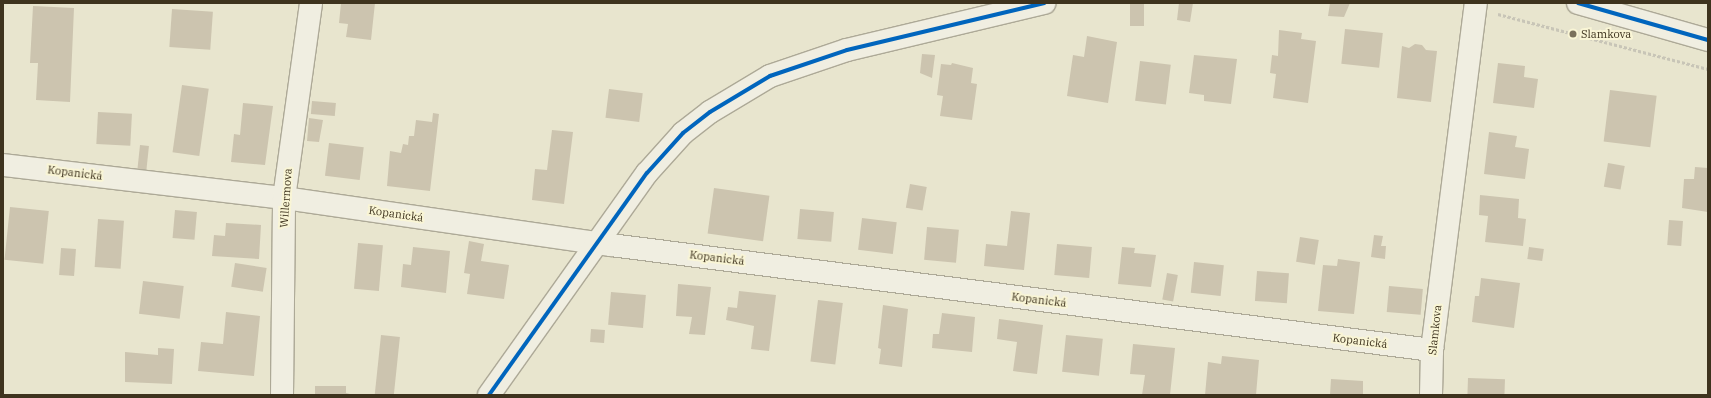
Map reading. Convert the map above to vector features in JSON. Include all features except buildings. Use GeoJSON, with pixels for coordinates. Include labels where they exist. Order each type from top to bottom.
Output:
{"type":"FeatureCollection","features":[{"type":"Feature","properties":{"kind":"street","name":"Willermova"},"geometry":{"type":"LineString","coordinates":[[282,395],[284,198],[311,3]]}},
{"type":"Feature","properties":{"kind":"street"},"geometry":{"type":"LineString","coordinates":[[489,395],[596,242],[647,173],[683,133],[710,112],[770,76],[847,50],[1044,3]]}},
{"type":"Feature","properties":{"kind":"street"},"geometry":{"type":"LineString","coordinates":[[1578,3],[1708,40]]}},
{"type":"Feature","properties":{"kind":"street","name":"Slamkova"},"geometry":{"type":"LineString","coordinates":[[1431,395],[1432,350],[1476,6]]}},
{"type":"Feature","properties":{"kind":"street","name":"Kopanická"},"geometry":{"type":"LineString","coordinates":[[3,165],[284,198],[596,242],[1432,350]]}},
{"type":"Feature","properties":{"kind":"path"},"geometry":{"type":"LineString","coordinates":[[1476,6],[1708,69]]}},
{"type":"Feature","properties":{"kind":"transit line"},"geometry":{"type":"LineString","coordinates":[[489,395],[647,173],[683,133],[710,112],[770,76],[847,50],[1044,3]]}},
{"type":"Feature","properties":{"kind":"transit line"},"geometry":{"type":"LineString","coordinates":[[1578,3],[1708,40]]}},
{"type":"Feature","properties":{"kind":"place","name":"Slamkova"},"geometry":{"type":"Point","coordinates":[1573,34]}}]}
